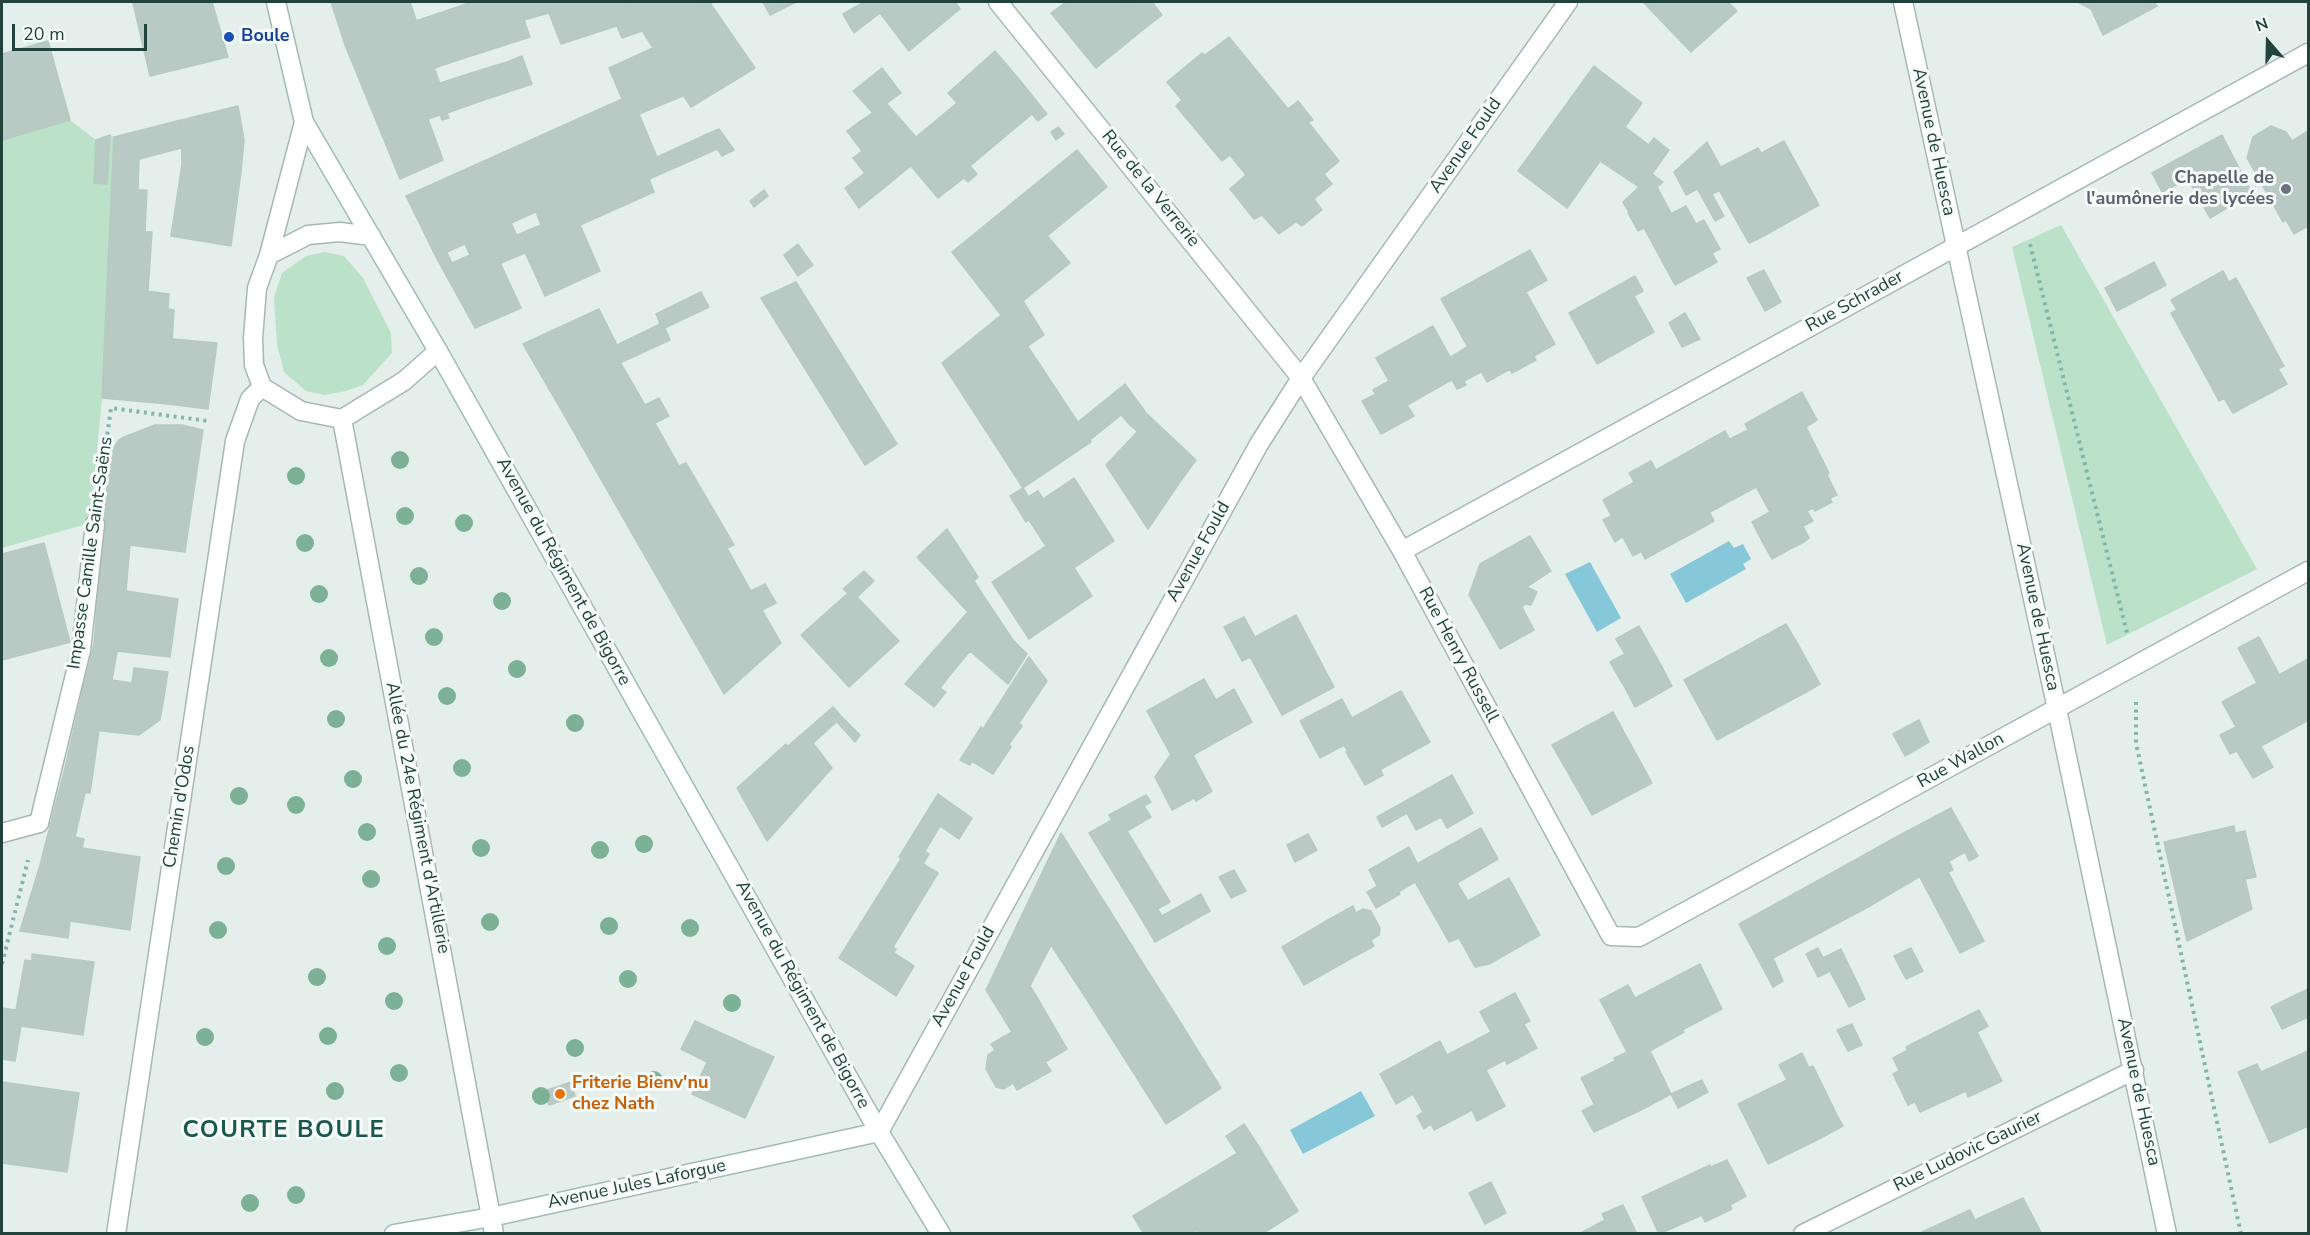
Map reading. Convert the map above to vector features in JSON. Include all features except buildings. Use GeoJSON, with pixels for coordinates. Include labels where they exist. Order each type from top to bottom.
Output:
{"type":"FeatureCollection","features":[{"type":"Feature","properties":{"kind":"street","name":"Avenue du Régiment de Bigorre"},"geometry":{"type":"LineString","coordinates":[[276,2],[304,122],[438,351],[879,1132],[941,1233]]}},
{"type":"Feature","properties":{"kind":"street","name":"Rue de la Verrerie"},"geometry":{"type":"LineString","coordinates":[[998,2],[1301,378]]}},
{"type":"Feature","properties":{"kind":"street","name":"Avenue Fould"},"geometry":{"type":"LineString","coordinates":[[879,1132],[1259,444],[1301,378],[1568,2]]}},
{"type":"Feature","properties":{"kind":"street","name":"Avenue de Huesca"},"geometry":{"type":"LineString","coordinates":[[1903,2],[2057,709],[2167,1233]]}},
{"type":"Feature","properties":{"kind":"street","name":"Rue Schrader"},"geometry":{"type":"LineString","coordinates":[[1402,551],[2308,53]]}},
{"type":"Feature","properties":{"kind":"street"},"geometry":{"type":"LineString","coordinates":[[304,122],[269,255],[256,288],[254,365],[262,387],[301,411],[342,419],[404,381],[438,351]]}},
{"type":"Feature","properties":{"kind":"street"},"geometry":{"type":"LineString","coordinates":[[269,255],[308,235],[340,232],[371,236]]}},
{"type":"Feature","properties":{"kind":"street","name":"Rue Henry Russell"},"geometry":{"type":"LineString","coordinates":[[1301,378],[1402,551],[1611,936]]}},
{"type":"Feature","properties":{"kind":"street","name":"Chemin d'Odos"},"geometry":{"type":"LineString","coordinates":[[116,1233],[235,441],[250,399],[262,387]]}},
{"type":"Feature","properties":{"kind":"street","name":"Allée du 24e Régiment d'Artillerie"},"geometry":{"type":"LineString","coordinates":[[342,419],[492,1225]]}},
{"type":"Feature","properties":{"kind":"street","name":"Impasse Camille Saint-Saëns"},"geometry":{"type":"LineString","coordinates":[[39,823],[81,650],[95,524]]}},
{"type":"Feature","properties":{"kind":"street","name":"Rue Wallon"},"geometry":{"type":"LineString","coordinates":[[1611,936],[1639,937],[2308,571]]}},
{"type":"Feature","properties":{"kind":"street"},"geometry":{"type":"LineString","coordinates":[[2,833],[39,823]]}},
{"type":"Feature","properties":{"kind":"street","name":"Rue Ludovic Gaurier"},"geometry":{"type":"LineString","coordinates":[[1803,1233],[2134,1070]]}},
{"type":"Feature","properties":{"kind":"street","name":"Avenue Jules Laforgue"},"geometry":{"type":"LineString","coordinates":[[394,1233],[492,1225],[879,1132]]}},
{"type":"Feature","properties":{"kind":"path"},"geometry":{"type":"LineString","coordinates":[[2021,210],[2136,666],[2136,743],[2241,1233]]}},
{"type":"Feature","properties":{"kind":"path","name":"Impasse Camille Saint-Saëns"},"geometry":{"type":"LineString","coordinates":[[95,524],[111,408],[241,426]]}},
{"type":"Feature","properties":{"kind":"path"},"geometry":{"type":"LineString","coordinates":[[2,964],[39,823]]}},
{"type":"Feature","properties":{"kind":"green space"},"geometry":{"type":"Polygon","coordinates":[[[70,120],[96,140],[110,135],[114,137],[102,398],[90,523],[2,548],[2,140],[70,120]]]}},
{"type":"Feature","properties":{"kind":"green space"},"geometry":{"type":"Polygon","coordinates":[[[2061,225],[2257,569],[2107,645],[2012,247],[2061,225]]]}},
{"type":"Feature","properties":{"kind":"green space"},"geometry":{"type":"Polygon","coordinates":[[[325,252],[344,256],[363,278],[391,333],[392,353],[363,385],[325,395],[306,391],[284,372],[277,345],[274,297],[282,273],[306,256],[325,252]]]}},
{"type":"Feature","properties":{"kind":"water"},"geometry":{"type":"Polygon","coordinates":[[[1729,541],[1734,548],[1743,544],[1751,559],[1743,564],[1746,569],[1686,603],[1670,574],[1729,541]]]}},
{"type":"Feature","properties":{"kind":"water"},"geometry":{"type":"Polygon","coordinates":[[[1590,562],[1621,618],[1597,632],[1565,574],[1590,562]]]}},
{"type":"Feature","properties":{"kind":"water"},"geometry":{"type":"Polygon","coordinates":[[[1361,1091],[1375,1116],[1303,1154],[1290,1130],[1361,1091]]]}},
{"type":"Feature","properties":{"kind":"place","name":"Boule"},"geometry":{"type":"Point","coordinates":[229,37]}},
{"type":"Feature","properties":{"kind":"place","name":"Chapelle de l'aumônerie des lycées"},"geometry":{"type":"Point","coordinates":[2286,189]}},
{"type":"Feature","properties":{"kind":"place","name":"Friterie Bienv'nu chez Nath"},"geometry":{"type":"Point","coordinates":[560,1094]}},
{"type":"Feature","properties":{"kind":"district","name":"COURTE BOULE"},"geometry":{"type":"Point","coordinates":[284,1131]}}]}
